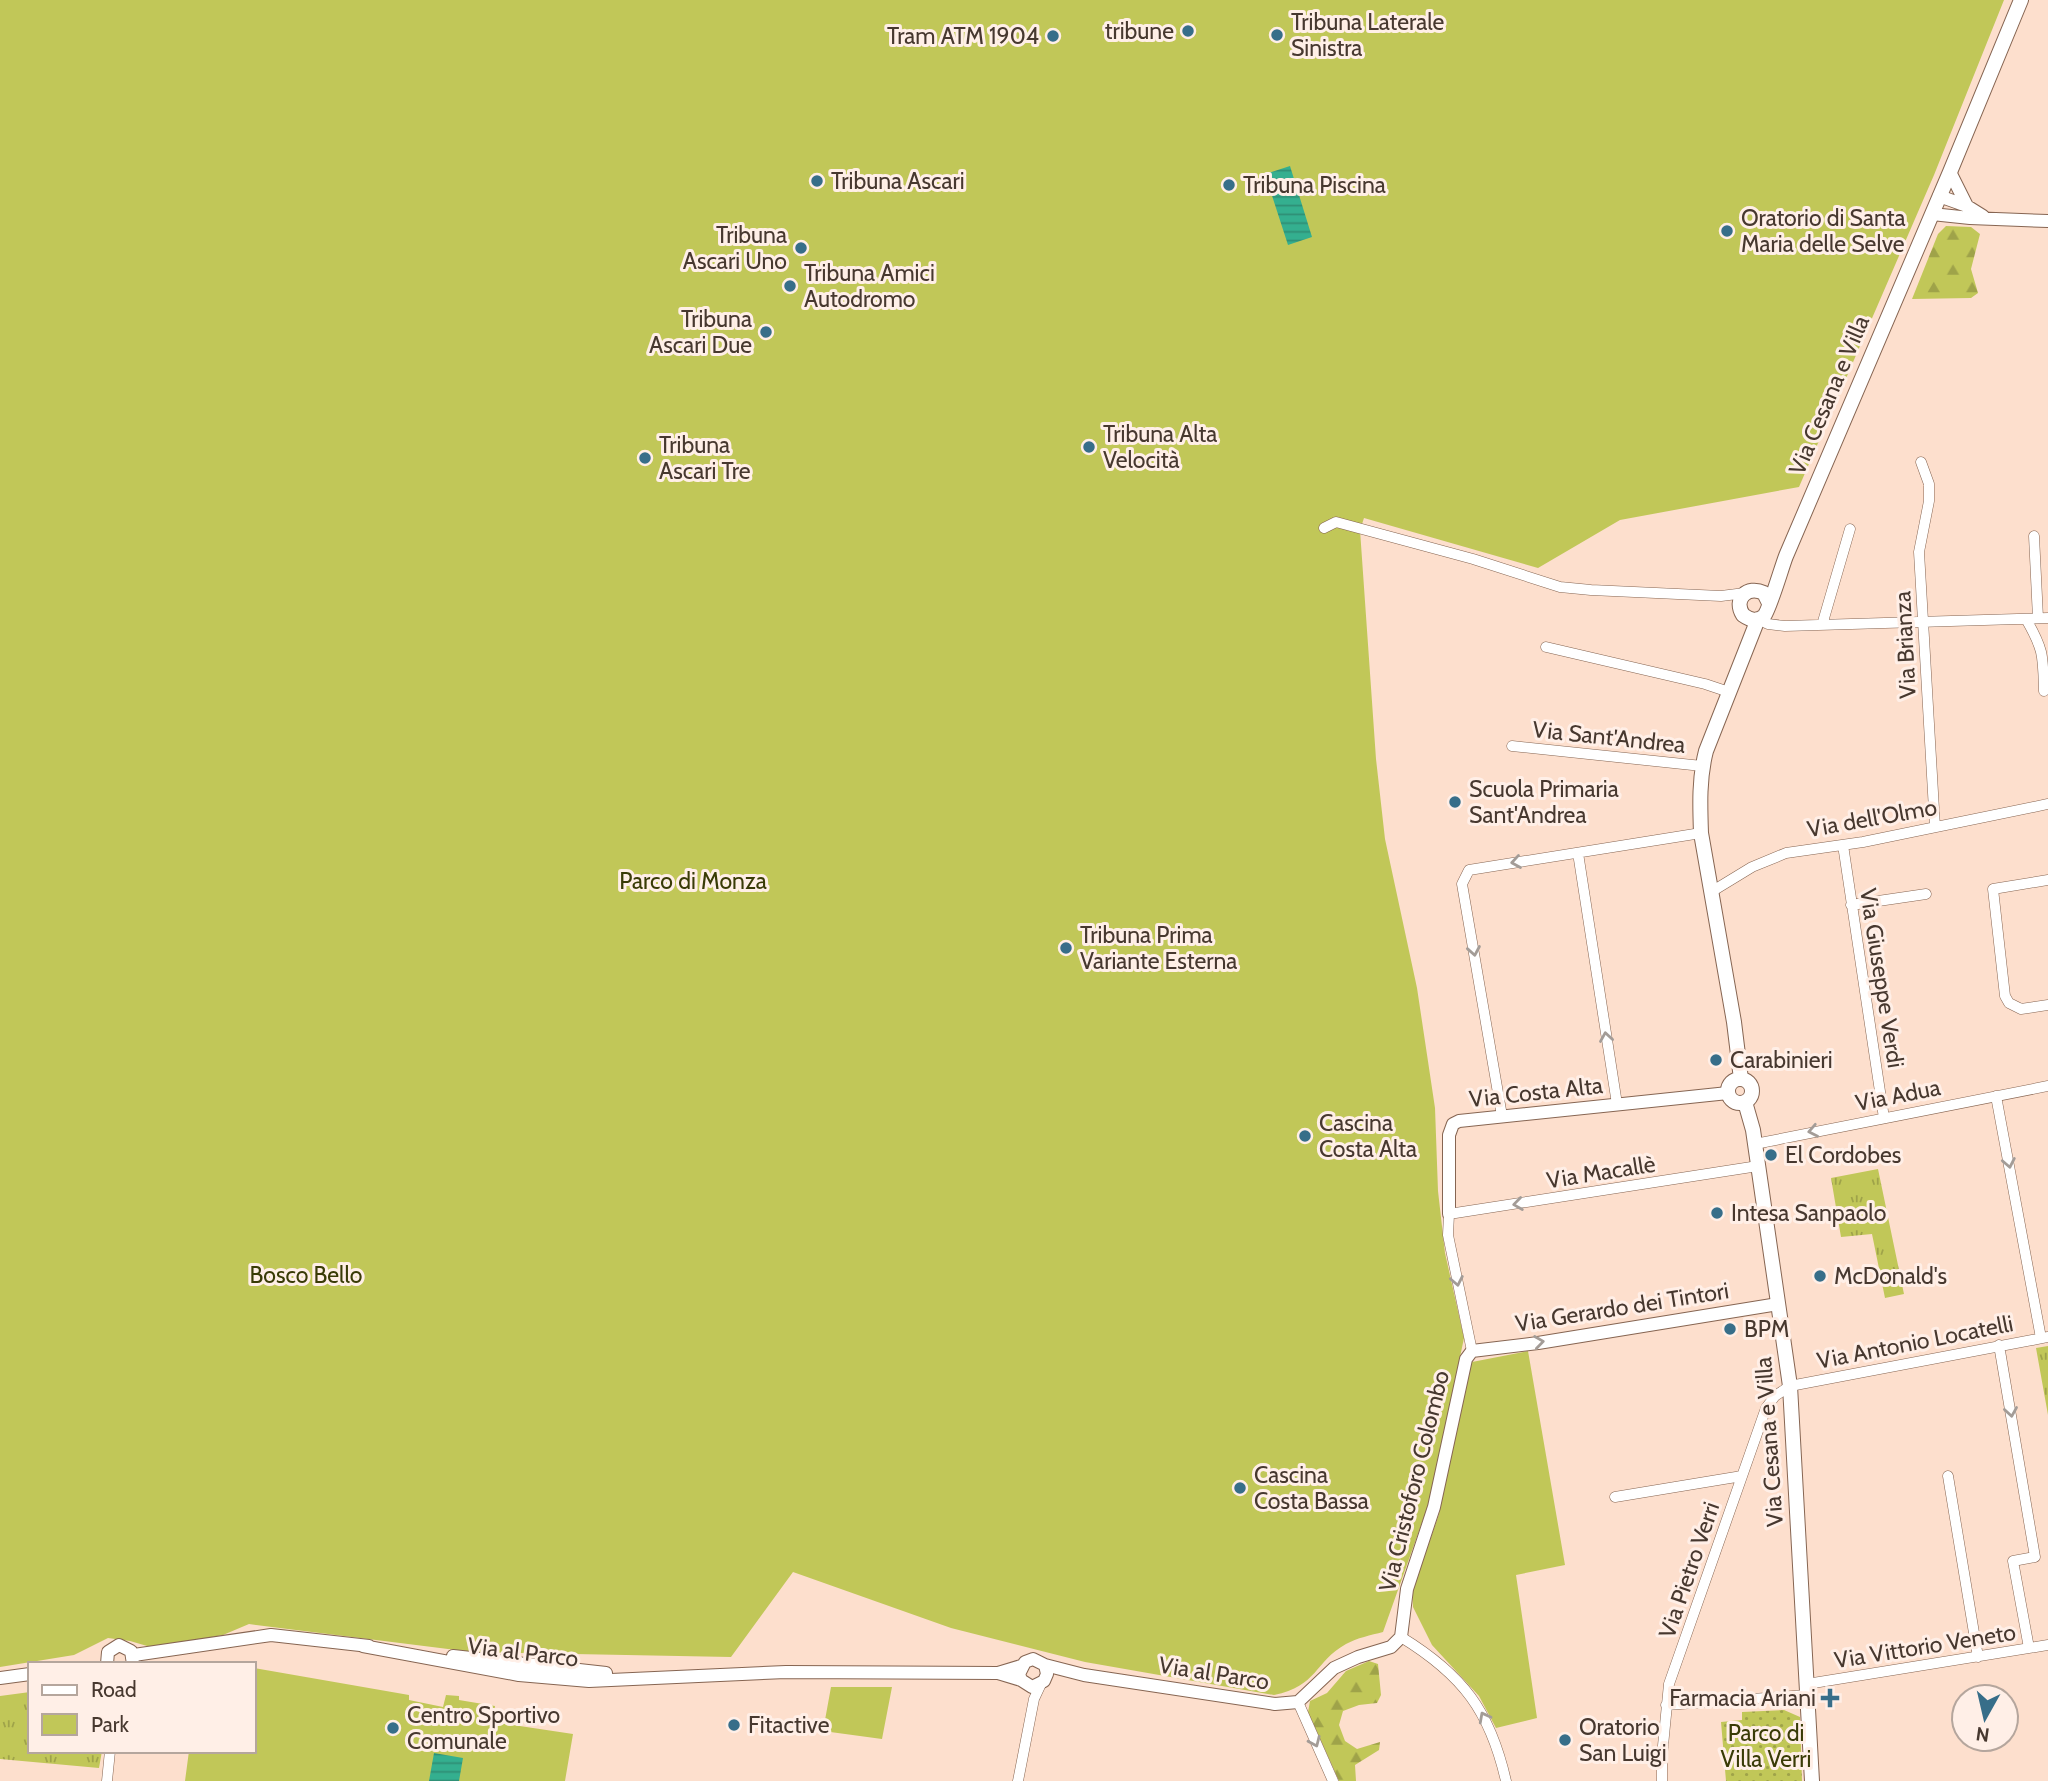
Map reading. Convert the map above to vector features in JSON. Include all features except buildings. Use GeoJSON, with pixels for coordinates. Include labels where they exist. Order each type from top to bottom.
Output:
{"type":"FeatureCollection","features":[{"type":"Feature","properties":{"kind":"main road","name":"Via Cesana e Villa"},"geometry":{"type":"LineString","coordinates":[[1741,1079],[1734,1022],[1701,833],[1699,802],[1702,766],[1746,649],[1754,606],[1786,556],[2021,0]]}},
{"type":"Feature","properties":{"kind":"main road"},"geometry":{"type":"LineString","coordinates":[[1741,1079],[1749,1082],[1751,1097],[1745,1102],[1736,1103],[1728,1093],[1733,1081],[1741,1079]]}},
{"type":"Feature","properties":{"kind":"main road","name":"Via Cesana e Villa"},"geometry":{"type":"LineString","coordinates":[[1745,1102],[1755,1144],[1790,1386],[1812,1781]]}},
{"type":"Feature","properties":{"kind":"street"},"geometry":{"type":"LineString","coordinates":[[1950,172],[1967,206]]}},
{"type":"Feature","properties":{"kind":"street"},"geometry":{"type":"LineString","coordinates":[[1939,196],[1967,206],[1986,219]]}},
{"type":"Feature","properties":{"kind":"street"},"geometry":{"type":"LineString","coordinates":[[1932,214],[2048,221]]}},
{"type":"Feature","properties":{"kind":"street","name":"Via Brianza"},"geometry":{"type":"LineString","coordinates":[[1921,463],[1929,485],[1919,552],[1935,827]]}},
{"type":"Feature","properties":{"kind":"street"},"geometry":{"type":"LineString","coordinates":[[1324,528],[1336,522],[1379,532],[1560,587],[1721,596],[1754,606],[1768,624],[1785,626],[2043,618],[2034,536]]}},
{"type":"Feature","properties":{"kind":"street"},"geometry":{"type":"LineString","coordinates":[[1822,625],[1850,529]]}},
{"type":"Feature","properties":{"kind":"street"},"geometry":{"type":"LineString","coordinates":[[2026,619],[2040,644],[2044,691]]}},
{"type":"Feature","properties":{"kind":"street"},"geometry":{"type":"LineString","coordinates":[[1546,647],[1729,692]]}},
{"type":"Feature","properties":{"kind":"street","name":"Via Sant'Andrea"},"geometry":{"type":"LineString","coordinates":[[1512,746],[1702,766]]}},
{"type":"Feature","properties":{"kind":"street","name":"Via dell'Olmo"},"geometry":{"type":"LineString","coordinates":[[1711,891],[1769,859],[1786,853],[1843,845],[2048,804]]}},
{"type":"Feature","properties":{"kind":"street"},"geometry":{"type":"LineString","coordinates":[[1502,1116],[1462,884],[1469,870],[1701,833]]}},
{"type":"Feature","properties":{"kind":"street","name":"Via Giuseppe Verdi"},"geometry":{"type":"LineString","coordinates":[[1843,845],[1884,1118]]}},
{"type":"Feature","properties":{"kind":"street"},"geometry":{"type":"LineString","coordinates":[[1578,852],[1617,1104]]}},
{"type":"Feature","properties":{"kind":"street"},"geometry":{"type":"LineString","coordinates":[[2048,880],[1993,889],[2005,996],[2009,1003],[2021,1009],[2048,1005]]}},
{"type":"Feature","properties":{"kind":"street"},"geometry":{"type":"LineString","coordinates":[[1851,905],[1926,894]]}},
{"type":"Feature","properties":{"kind":"street","name":"Via Adua"},"geometry":{"type":"LineString","coordinates":[[1755,1144],[2048,1086]]}},
{"type":"Feature","properties":{"kind":"street","name":"Via Costa Alta"},"geometry":{"type":"LineString","coordinates":[[1472,1351],[1448,1235],[1449,1135],[1453,1124],[1502,1116],[1728,1093]]}},
{"type":"Feature","properties":{"kind":"street"},"geometry":{"type":"LineString","coordinates":[[1996,1096],[2045,1337]]}},
{"type":"Feature","properties":{"kind":"street","name":"Via Macallè"},"geometry":{"type":"LineString","coordinates":[[1449,1214],[1758,1166]]}},
{"type":"Feature","properties":{"kind":"street","name":"Via Gerardo dei Tintori"},"geometry":{"type":"LineString","coordinates":[[1472,1351],[1538,1343],[1778,1304]]}},
{"type":"Feature","properties":{"kind":"street","name":"Via Antonio Locatelli"},"geometry":{"type":"LineString","coordinates":[[1790,1386],[2045,1337]]}},
{"type":"Feature","properties":{"kind":"street"},"geometry":{"type":"LineString","coordinates":[[1999,1345],[2035,1557],[2013,1561],[2029,1648]]}},
{"type":"Feature","properties":{"kind":"street","name":"Via Cristoforo Colombo"},"geometry":{"type":"LineString","coordinates":[[1401,1637],[1407,1588],[1434,1507],[1465,1359],[1472,1351]]}},
{"type":"Feature","properties":{"kind":"street","name":"Via Pietro Verri"},"geometry":{"type":"LineString","coordinates":[[1662,1781],[1666,1705],[1670,1684],[1766,1408],[1775,1396],[1790,1386]]}},
{"type":"Feature","properties":{"kind":"street"},"geometry":{"type":"LineString","coordinates":[[1615,1497],[1742,1476]]}},
{"type":"Feature","properties":{"kind":"street"},"geometry":{"type":"LineString","coordinates":[[1948,1476],[1978,1657]]}},
{"type":"Feature","properties":{"kind":"street","name":"Via al Parco"},"geometry":{"type":"LineString","coordinates":[[107,1662],[108,1652],[114,1646],[124,1646],[133,1659],[271,1636],[363,1646],[541,1677],[589,1681],[679,1675],[859,1671],[998,1673],[1021,1667]]}},
{"type":"Feature","properties":{"kind":"street"},"geometry":{"type":"LineString","coordinates":[[1401,1637],[1434,1658],[1474,1698],[1488,1724],[1506,1781]]}},
{"type":"Feature","properties":{"kind":"street","name":"Via al Parco"},"geometry":{"type":"LineString","coordinates":[[1045,1665],[1084,1675],[1275,1704],[1298,1702],[1334,1668],[1391,1647],[1401,1637]]}},
{"type":"Feature","properties":{"kind":"street","name":"Via Vittorio Veneto"},"geometry":{"type":"LineString","coordinates":[[1666,1705],[1807,1689],[2048,1645]]}},
{"type":"Feature","properties":{"kind":"street"},"geometry":{"type":"LineString","coordinates":[[1018,1781],[1034,1699],[1047,1674],[1045,1665],[1033,1659],[1025,1662],[1019,1674],[1034,1699]]}},
{"type":"Feature","properties":{"kind":"street","name":"Via al Parco"},"geometry":{"type":"LineString","coordinates":[[998,1673],[1023,1682]]}},
{"type":"Feature","properties":{"kind":"street"},"geometry":{"type":"LineString","coordinates":[[0,1678],[28,1674]]}},
{"type":"Feature","properties":{"kind":"street","name":"Via al Parco"},"geometry":{"type":"LineString","coordinates":[[1043,1683],[1084,1675]]}},
{"type":"Feature","properties":{"kind":"street"},"geometry":{"type":"LineString","coordinates":[[1023,1682],[1032,1687],[1043,1683]]}},
{"type":"Feature","properties":{"kind":"street"},"geometry":{"type":"LineString","coordinates":[[1298,1702],[1333,1781]]}},
{"type":"Feature","properties":{"kind":"street"},"geometry":{"type":"LineString","coordinates":[[107,1781],[110,1753]]}},
{"type":"Feature","properties":{"kind":"green space","name":"Parco di Monza"},"geometry":{"type":"Polygon","coordinates":[[[0,0],[2004,0],[1934,175],[1799,487],[1620,520],[1538,568],[1364,518],[1360,530],[1376,759],[1385,839],[1417,988],[1435,1108],[1438,1191],[1445,1253],[1464,1338],[1430,1500],[1383,1632],[1346,1644],[1327,1658],[1308,1680],[1274,1695],[1085,1662],[951,1628],[793,1572],[731,1657],[472,1652],[249,1624],[223,1635],[154,1648],[108,1638],[74,1655],[0,1667],[0,0]]]}},
{"type":"Feature","properties":{"kind":"green space"},"geometry":{"type":"Polygon","coordinates":[[[1946,226],[1971,227],[1980,234],[1971,269],[1978,293],[1971,298],[1912,299],[1938,234],[1946,226]]]}},
{"type":"Feature","properties":{"kind":"green space"},"geometry":{"type":"Polygon","coordinates":[[[1878,1169],[1904,1294],[1885,1298],[1872,1234],[1841,1237],[1831,1178],[1878,1169]]]}},
{"type":"Feature","properties":{"kind":"green space"},"geometry":{"type":"Polygon","coordinates":[[[2048,1346],[2048,1415],[2036,1348],[2048,1346]]]}},
{"type":"Feature","properties":{"kind":"green space"},"geometry":{"type":"Polygon","coordinates":[[[1528,1351],[1565,1565],[1516,1575],[1537,1718],[1496,1728],[1479,1696],[1432,1645],[1413,1607],[1412,1592],[1439,1514],[1468,1367],[1472,1362],[1528,1351]]]}},
{"type":"Feature","properties":{"kind":"green space"},"geometry":{"type":"Polygon","coordinates":[[[1369,1661],[1378,1664],[1381,1695],[1377,1703],[1359,1705],[1343,1711],[1339,1725],[1345,1741],[1357,1749],[1380,1742],[1379,1750],[1355,1765],[1356,1781],[1339,1781],[1308,1712],[1310,1701],[1327,1693],[1346,1671],[1369,1661]]]}},
{"type":"Feature","properties":{"kind":"green space","name":"Centro Sportivo Comunale"},"geometry":{"type":"Polygon","coordinates":[[[256,1668],[409,1695],[409,1700],[443,1707],[446,1695],[459,1696],[459,1700],[495,1706],[493,1722],[573,1734],[565,1781],[185,1781],[189,1753],[256,1753],[256,1668]]]}},
{"type":"Feature","properties":{"kind":"green space"},"geometry":{"type":"Polygon","coordinates":[[[831,1687],[892,1687],[882,1739],[823,1731],[831,1687]]]}},
{"type":"Feature","properties":{"kind":"green space"},"geometry":{"type":"Polygon","coordinates":[[[28,1692],[28,1753],[102,1753],[99,1768],[0,1759],[0,1696],[28,1692]]]}},
{"type":"Feature","properties":{"kind":"green space","name":"Parco di Villa Verri"},"geometry":{"type":"Polygon","coordinates":[[[1784,1710],[1800,1717],[1802,1781],[1726,1781],[1721,1722],[1742,1720],[1742,1712],[1784,1710]]]}},
{"type":"Feature","properties":{"kind":"water"},"geometry":{"type":"Polygon","coordinates":[[[1290,166],[1312,237],[1288,245],[1265,174],[1290,166]]]}},
{"type":"Feature","properties":{"kind":"water"},"geometry":{"type":"Polygon","coordinates":[[[434,1753],[463,1758],[459,1781],[429,1781],[434,1753]]]}},
{"type":"Feature","properties":{"kind":"place","name":"tribune"},"geometry":{"type":"Point","coordinates":[1188,31]}},
{"type":"Feature","properties":{"kind":"place","name":"Tribuna Laterale Sinistra"},"geometry":{"type":"Point","coordinates":[1277,35]}},
{"type":"Feature","properties":{"kind":"place","name":"Tram ATM 1904"},"geometry":{"type":"Point","coordinates":[1053,36]}},
{"type":"Feature","properties":{"kind":"place","name":"Tribuna Ascari"},"geometry":{"type":"Point","coordinates":[817,181]}},
{"type":"Feature","properties":{"kind":"place","name":"Tribuna Piscina"},"geometry":{"type":"Point","coordinates":[1229,185]}},
{"type":"Feature","properties":{"kind":"place","name":"Oratorio di Santa Maria delle Selve"},"geometry":{"type":"Point","coordinates":[1727,231]}},
{"type":"Feature","properties":{"kind":"place","name":"Tribuna Ascari Uno"},"geometry":{"type":"Point","coordinates":[801,248]}},
{"type":"Feature","properties":{"kind":"place","name":"Tribuna Amici Autodromo"},"geometry":{"type":"Point","coordinates":[790,286]}},
{"type":"Feature","properties":{"kind":"place","name":"Tribuna Ascari Due"},"geometry":{"type":"Point","coordinates":[766,332]}},
{"type":"Feature","properties":{"kind":"place","name":"Tribuna Alta Velocità"},"geometry":{"type":"Point","coordinates":[1089,447]}},
{"type":"Feature","properties":{"kind":"place","name":"Tribuna Ascari Tre"},"geometry":{"type":"Point","coordinates":[645,458]}},
{"type":"Feature","properties":{"kind":"place","name":"Scuola Primaria Sant'Andrea"},"geometry":{"type":"Point","coordinates":[1455,802]}},
{"type":"Feature","properties":{"kind":"place","name":"Tribuna Prima Variante Esterna"},"geometry":{"type":"Point","coordinates":[1066,948]}},
{"type":"Feature","properties":{"kind":"place","name":"Carabinieri"},"geometry":{"type":"Point","coordinates":[1716,1060]}},
{"type":"Feature","properties":{"kind":"place","name":"Cascina Costa Alta"},"geometry":{"type":"Point","coordinates":[1305,1136]}},
{"type":"Feature","properties":{"kind":"place","name":"El Cordobes"},"geometry":{"type":"Point","coordinates":[1771,1155]}},
{"type":"Feature","properties":{"kind":"place","name":"Intesa Sanpaolo"},"geometry":{"type":"Point","coordinates":[1717,1213]}},
{"type":"Feature","properties":{"kind":"place","name":"McDonald's"},"geometry":{"type":"Point","coordinates":[1820,1276]}},
{"type":"Feature","properties":{"kind":"place","name":"BPM"},"geometry":{"type":"Point","coordinates":[1730,1329]}},
{"type":"Feature","properties":{"kind":"place","name":"Cascina Costa Bassa"},"geometry":{"type":"Point","coordinates":[1240,1488]}},
{"type":"Feature","properties":{"kind":"place","name":"Farmacia Ariani"},"geometry":{"type":"Point","coordinates":[1830,1698]}},
{"type":"Feature","properties":{"kind":"place","name":"Fitactive"},"geometry":{"type":"Point","coordinates":[734,1725]}},
{"type":"Feature","properties":{"kind":"place","name":"Centro Sportivo Comunale"},"geometry":{"type":"Point","coordinates":[393,1728]}},
{"type":"Feature","properties":{"kind":"place","name":"Oratorio San Luigi"},"geometry":{"type":"Point","coordinates":[1565,1740]}},
{"type":"Feature","properties":{"kind":"park label","name":"Bosco Bello"},"geometry":{"type":"Point","coordinates":[306,1275]}}]}
